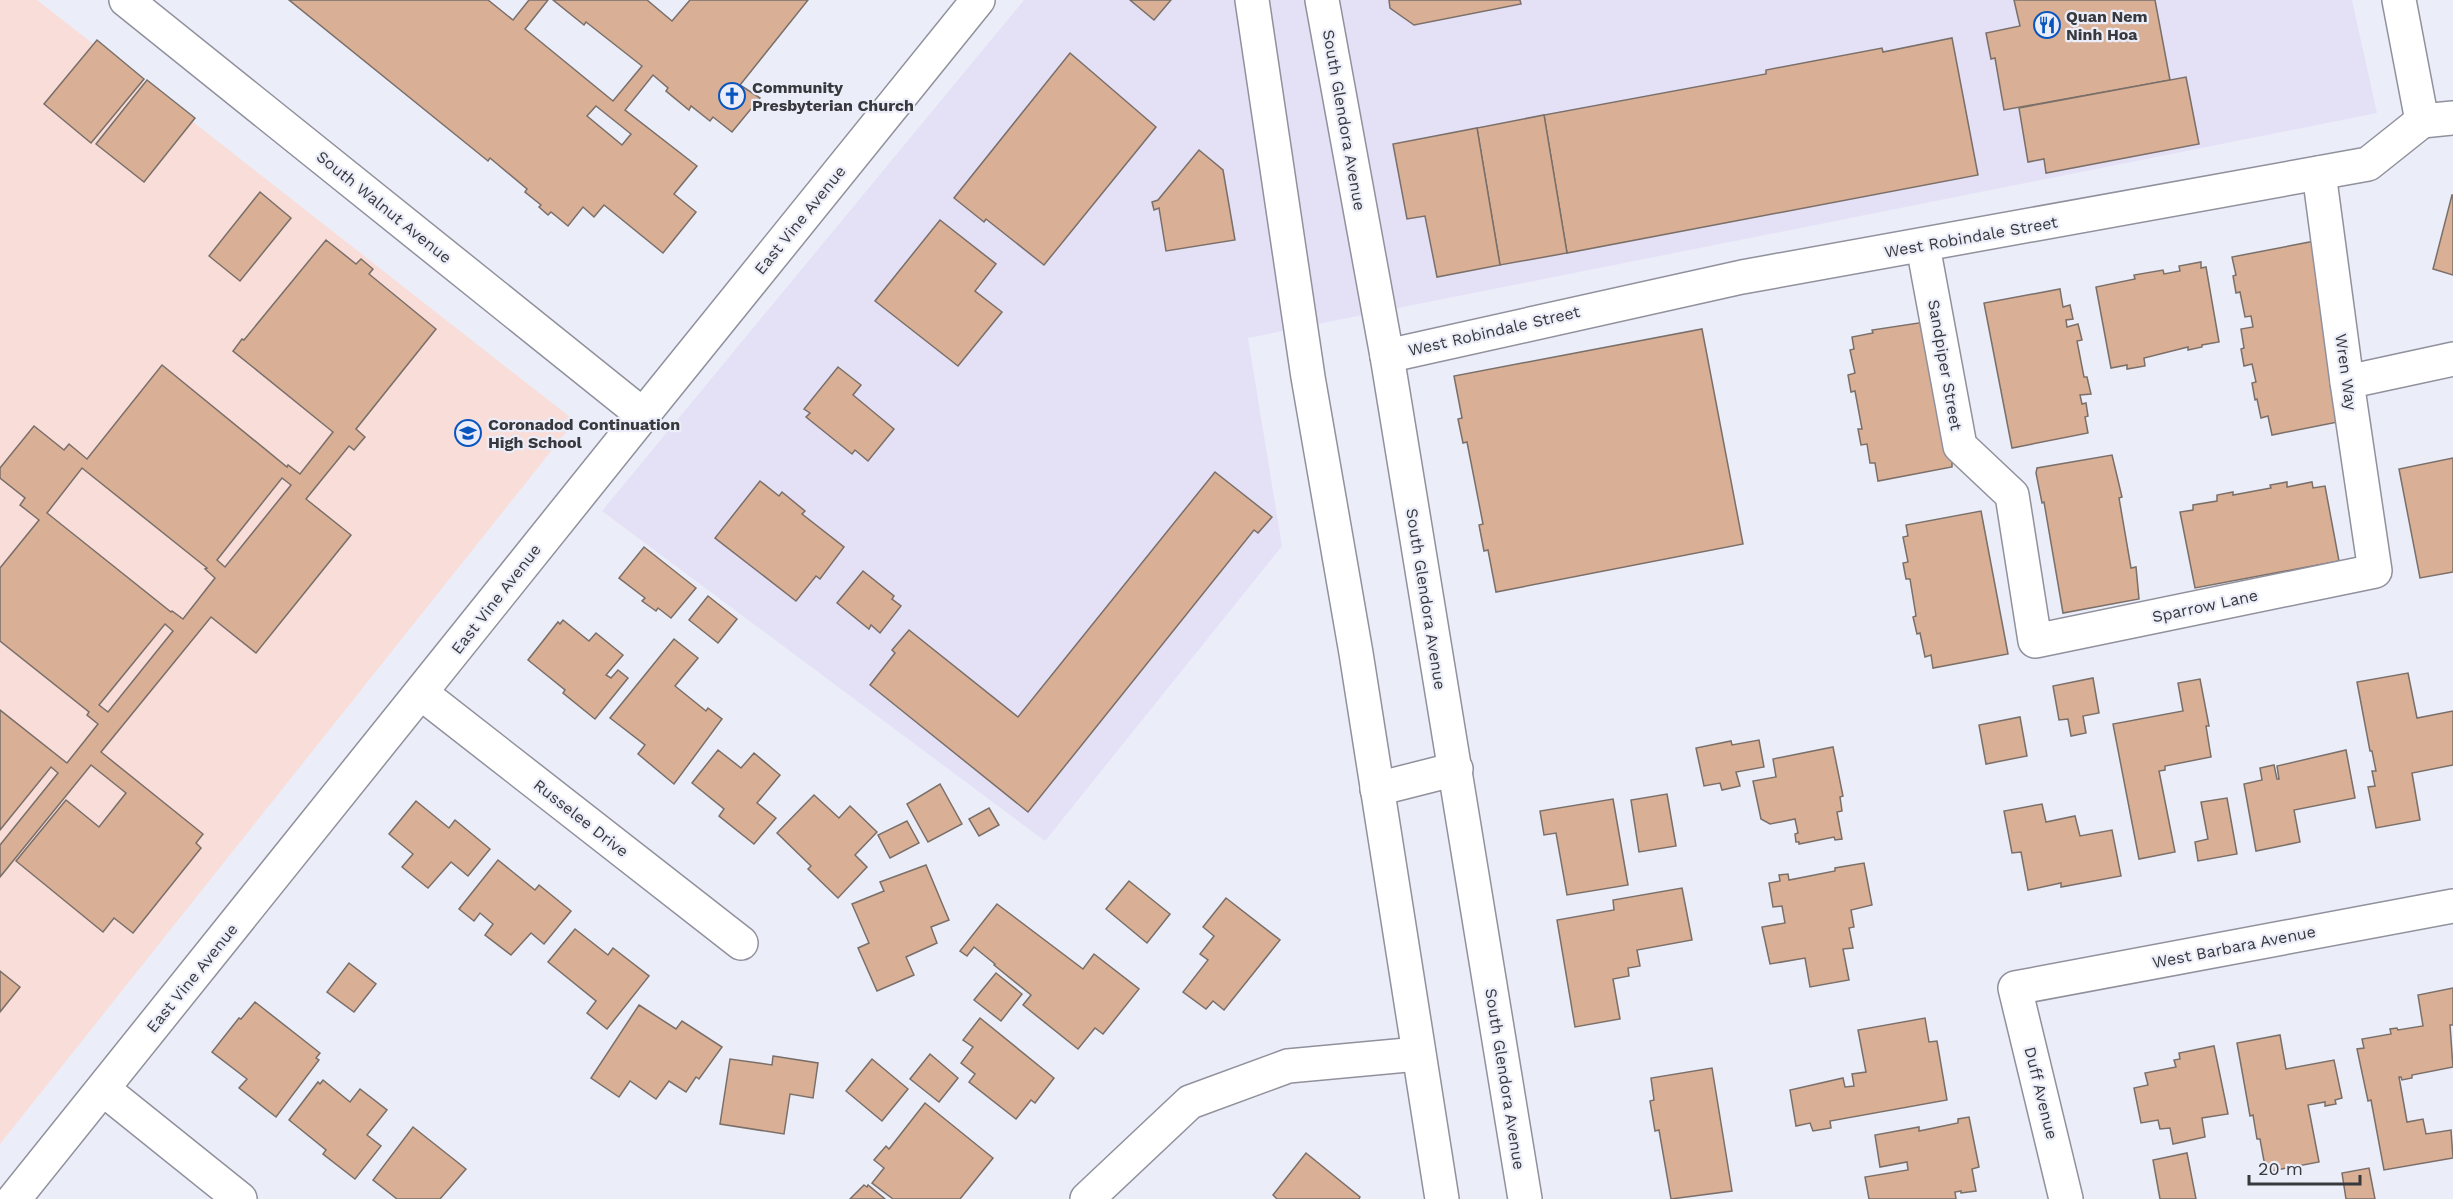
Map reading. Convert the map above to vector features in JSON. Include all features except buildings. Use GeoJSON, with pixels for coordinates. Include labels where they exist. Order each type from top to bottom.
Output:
{"type":"FeatureCollection","features":[{"type":"Feature","properties":{"kind":"street","name":"South Walnut Avenue"},"geometry":{"type":"LineString","coordinates":[[126,0],[642,415]]}},
{"type":"Feature","properties":{"kind":"street"},"geometry":{"type":"LineString","coordinates":[[1252,0],[1308,377],[1377,789],[1442,1199]]}},
{"type":"Feature","properties":{"kind":"street","name":"South Glendora Avenue"},"geometry":{"type":"LineString","coordinates":[[1322,0],[1387,356],[1525,1199]]}},
{"type":"Feature","properties":{"kind":"street","name":"West Robindale Street"},"geometry":{"type":"LineString","coordinates":[[1387,356],[1663,293],[2368,164],[2437,119],[2399,0]]}},
{"type":"Feature","properties":{"kind":"street","name":"East Vine Avenue"},"geometry":{"type":"LineString","coordinates":[[14,1199],[421,693],[971,2]]}},
{"type":"Feature","properties":{"kind":"street","name":"Wren Way"},"geometry":{"type":"LineString","coordinates":[[2319,173],[2375,570]]}},
{"type":"Feature","properties":{"kind":"street","name":"Sandpiper Street"},"geometry":{"type":"LineString","coordinates":[[1923,246],[1960,446],[2012,495],[2035,641]]}},
{"type":"Feature","properties":{"kind":"street"},"geometry":{"type":"LineString","coordinates":[[2347,382],[2453,359]]}},
{"type":"Feature","properties":{"kind":"street","name":"Sparrow Lane"},"geometry":{"type":"LineString","coordinates":[[2035,641],[2375,570]]}},
{"type":"Feature","properties":{"kind":"street","name":"Russelee Drive"},"geometry":{"type":"LineString","coordinates":[[421,693],[741,943]]}},
{"type":"Feature","properties":{"kind":"street"},"geometry":{"type":"LineString","coordinates":[[1377,789],[1456,769]]}},
{"type":"Feature","properties":{"kind":"street","name":"West Barbara Avenue"},"geometry":{"type":"LineString","coordinates":[[2015,988],[2453,906]]}},
{"type":"Feature","properties":{"kind":"street","name":"Duff Avenue"},"geometry":{"type":"LineString","coordinates":[[2015,988],[2066,1199]]}},
{"type":"Feature","properties":{"kind":"street"},"geometry":{"type":"LineString","coordinates":[[1087,1199],[1190,1102],[1288,1066],[1418,1054]]}},
{"type":"Feature","properties":{"kind":"street"},"geometry":{"type":"LineString","coordinates":[[103,1089],[240,1199]]}},
{"type":"Feature","properties":{"kind":"shaded area"},"geometry":{"type":"Polygon","coordinates":[[[0,0],[37,0],[575,421],[0,1144],[0,0]]]}},
{"type":"Feature","properties":{"kind":"shaded area"},"geometry":{"type":"Polygon","coordinates":[[[1024,0],[2352,0],[2377,113],[1248,338],[1282,546],[1045,841],[602,511],[1024,0]]]}},
{"type":"Feature","properties":{"kind":"place","name":"Quan Nem Ninh Hoa"},"geometry":{"type":"Point","coordinates":[2047,25]}},
{"type":"Feature","properties":{"kind":"place","name":"Community Presbyterian Church"},"geometry":{"type":"Point","coordinates":[732,96]}},
{"type":"Feature","properties":{"kind":"place","name":"Coronadod Continuation High School"},"geometry":{"type":"Point","coordinates":[468,433]}}]}
